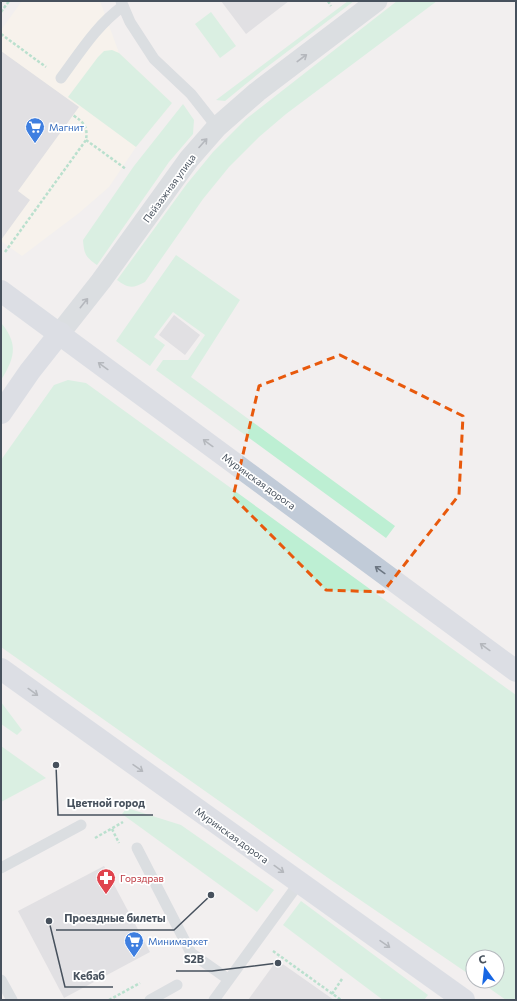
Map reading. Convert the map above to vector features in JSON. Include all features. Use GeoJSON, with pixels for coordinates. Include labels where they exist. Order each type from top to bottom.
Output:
{"type":"FeatureCollection","features":[{"type":"Feature","properties":{"kind":"street","name":"Пейзажная улица"},"geometry":{"type":"LineString","coordinates":[[1,413],[30,371],[101,281],[189,159],[217,128],[257,92],[377,1]]}},
{"type":"Feature","properties":{"kind":"street","name":"Муринская дорога"},"geometry":{"type":"LineString","coordinates":[[1,291],[516,671]]}},
{"type":"Feature","properties":{"kind":"street","name":"Муринская дорога"},"geometry":{"type":"LineString","coordinates":[[1,669],[298,883],[452,997]]}},
{"type":"Feature","properties":{"kind":"lane"},"geometry":{"type":"LineString","coordinates":[[61,78],[95,32],[122,4],[130,22],[154,59],[191,94],[217,128]]}},
{"type":"Feature","properties":{"kind":"lane"},"geometry":{"type":"LineString","coordinates":[[1,868],[81,826]]}},
{"type":"Feature","properties":{"kind":"lane"},"geometry":{"type":"LineString","coordinates":[[137,848],[191,953],[228,979]]}},
{"type":"Feature","properties":{"kind":"lane"},"geometry":{"type":"LineString","coordinates":[[214,1000],[298,883]]}},
{"type":"Feature","properties":{"kind":"lane"},"geometry":{"type":"LineString","coordinates":[[1,980],[12,1000]]}},
{"type":"Feature","properties":{"kind":"lane"},"geometry":{"type":"LineString","coordinates":[[150,1000],[177,984]]}},
{"type":"Feature","properties":{"kind":"path"},"geometry":{"type":"LineString","coordinates":[[1,12],[9,1]]}},
{"type":"Feature","properties":{"kind":"path"},"geometry":{"type":"LineString","coordinates":[[328,1],[333,8]]}},
{"type":"Feature","properties":{"kind":"path"},"geometry":{"type":"LineString","coordinates":[[1,34],[61,78]]}},
{"type":"Feature","properties":{"kind":"path"},"geometry":{"type":"LineString","coordinates":[[5,252],[86,140],[87,131],[85,126],[73,115]]}},
{"type":"Feature","properties":{"kind":"path"},"geometry":{"type":"LineString","coordinates":[[86,140],[126,169]]}},
{"type":"Feature","properties":{"kind":"path"},"geometry":{"type":"LineString","coordinates":[[269,948],[340,1000]]}},
{"type":"Feature","properties":{"kind":"path"},"geometry":{"type":"LineString","coordinates":[[332,994],[342,979]]}},
{"type":"Feature","properties":{"kind":"highlighted area"},"geometry":{"type":"Polygon","coordinates":[[[340,355],[463,416],[459,495],[383,592],[326,590],[233,497],[259,386],[340,355]]]}},
{"type":"Feature","properties":{"kind":"shaded area"},"geometry":{"type":"Polygon","coordinates":[[[22,1],[100,1],[119,53],[172,103],[136,147],[109,187],[79,213],[22,256],[1,241],[1,30],[22,1]]]}},
{"type":"Feature","properties":{"kind":"green space"},"geometry":{"type":"Polygon","coordinates":[[[348,1],[354,1],[263,70],[225,101],[216,100],[348,1]]]}},
{"type":"Feature","properties":{"kind":"green space"},"geometry":{"type":"Polygon","coordinates":[[[397,1],[437,1],[286,114],[259,137],[229,167],[203,199],[145,282],[137,286],[130,287],[117,280],[186,185],[213,152],[246,119],[397,1]]]}},
{"type":"Feature","properties":{"kind":"green space"},"geometry":{"type":"Polygon","coordinates":[[[211,12],[236,46],[220,58],[195,24],[211,12]]]}},
{"type":"Feature","properties":{"kind":"green space"},"geometry":{"type":"Polygon","coordinates":[[[112,50],[119,53],[172,103],[136,147],[68,97],[98,57],[104,51],[112,50]]]}},
{"type":"Feature","properties":{"kind":"green space"},"geometry":{"type":"Polygon","coordinates":[[[183,104],[194,120],[193,134],[169,162],[97,265],[90,260],[86,254],[83,240],[134,166],[183,104]]]}},
{"type":"Feature","properties":{"kind":"green space"},"geometry":{"type":"Polygon","coordinates":[[[176,255],[240,300],[191,377],[395,526],[386,538],[156,370],[163,360],[188,360],[205,335],[173,312],[154,337],[165,345],[150,366],[116,341],[176,255]]]}},
{"type":"Feature","properties":{"kind":"green space"},"geometry":{"type":"Polygon","coordinates":[[[2,324],[11,339],[13,352],[12,359],[1,380],[1,325],[2,324]]]}},
{"type":"Feature","properties":{"kind":"green space"},"geometry":{"type":"Polygon","coordinates":[[[68,380],[86,383],[516,695],[516,1000],[506,1000],[490,989],[505,989],[505,949],[465,949],[465,972],[331,880],[1,647],[1,460],[54,385],[68,380]]]}},
{"type":"Feature","properties":{"kind":"green space"},"geometry":{"type":"Polygon","coordinates":[[[1,702],[22,730],[17,735],[1,724],[1,702]]]}},
{"type":"Feature","properties":{"kind":"green space"},"geometry":{"type":"Polygon","coordinates":[[[1,746],[46,778],[1,802],[1,746]]]}},
{"type":"Feature","properties":{"kind":"green space"},"geometry":{"type":"Polygon","coordinates":[[[127,808],[181,825],[274,890],[257,912],[122,814],[127,808]]]}},
{"type":"Feature","properties":{"kind":"green space"},"geometry":{"type":"Polygon","coordinates":[[[301,901],[428,995],[424,1000],[383,1000],[283,925],[301,901]]]}},
{"type":"Feature","properties":{"kind":"building"},"geometry":{"type":"Polygon","coordinates":[[[221,1],[289,1],[246,34],[221,1]]]}},
{"type":"Feature","properties":{"kind":"building"},"geometry":{"type":"Polygon","coordinates":[[[1,51],[79,107],[18,191],[30,200],[1,240],[1,51]]]}},
{"type":"Feature","properties":{"kind":"building"},"geometry":{"type":"Polygon","coordinates":[[[174,315],[200,335],[185,355],[159,335],[174,315]]]}},
{"type":"Feature","properties":{"kind":"building"},"geometry":{"type":"Polygon","coordinates":[[[104,866],[150,952],[64,998],[18,911],[104,866]]]}},
{"type":"Feature","properties":{"kind":"building"},"geometry":{"type":"Polygon","coordinates":[[[277,960],[334,1000],[248,1000],[277,960]]]}},
{"type":"Feature","properties":{"kind":"place","name":"Магнит"},"geometry":{"type":"Point","coordinates":[35,144]}},
{"type":"Feature","properties":{"kind":"place","name":"Цветной город"},"geometry":{"type":"Point","coordinates":[56,765]}},
{"type":"Feature","properties":{"kind":"place","name":"Горздрав"},"geometry":{"type":"Point","coordinates":[106,895]}},
{"type":"Feature","properties":{"kind":"place","name":"Проездные билеты"},"geometry":{"type":"Point","coordinates":[211,895]}},
{"type":"Feature","properties":{"kind":"place","name":"Кебаб"},"geometry":{"type":"Point","coordinates":[49,921]}},
{"type":"Feature","properties":{"kind":"place","name":"Минимаркет"},"geometry":{"type":"Point","coordinates":[134,958]}},
{"type":"Feature","properties":{"kind":"place","name":"S2B"},"geometry":{"type":"Point","coordinates":[278,963]}}]}
